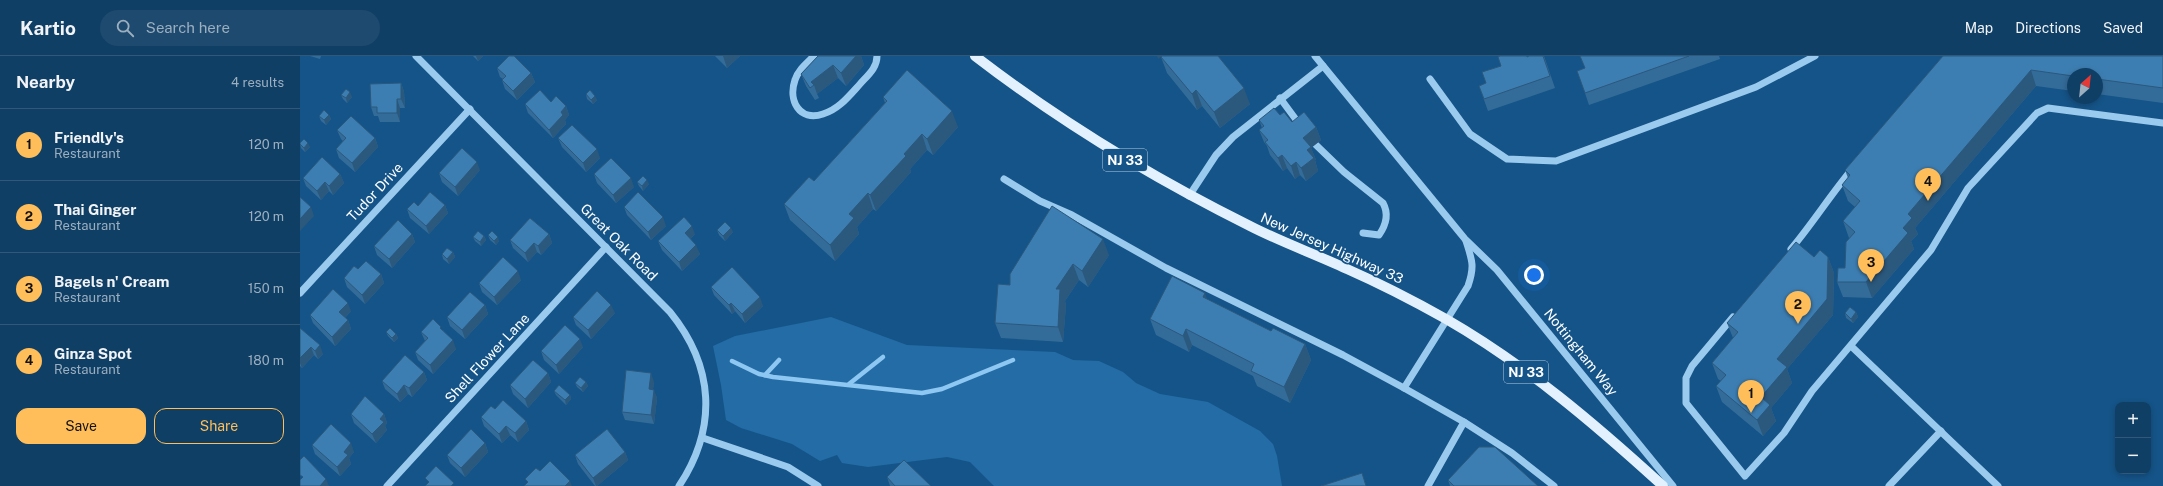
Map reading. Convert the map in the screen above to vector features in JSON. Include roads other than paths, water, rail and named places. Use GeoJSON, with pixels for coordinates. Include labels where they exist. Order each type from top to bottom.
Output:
{"type":"FeatureCollection","features":[{"type":"Feature","properties":{"kind":"main road","name":"New Jersey Highway 33"},"geometry":{"type":"LineString","coordinates":[[975,56],[1022,92],[1063,120],[1120,157],[1189,196],[1252,228],[1395,292],[1446,320],[1517,365],[1560,397],[1663,486]]}},
{"type":"Feature","properties":{"kind":"street","name":"Great Oak Road"},"geometry":{"type":"LineString","coordinates":[[416,56],[670,312],[682,327],[694,348],[702,370],[706,393],[706,417],[702,438],[690,471],[680,486]]}},
{"type":"Feature","properties":{"kind":"street"},"geometry":{"type":"LineString","coordinates":[[814,56],[799,71],[795,79],[792,90],[793,100],[795,105],[802,113],[822,115],[842,104],[873,70],[877,56]]}},
{"type":"Feature","properties":{"kind":"street","name":"Nottingham Way"},"geometry":{"type":"LineString","coordinates":[[1315,56],[1465,239],[1498,270],[1673,486]]}},
{"type":"Feature","properties":{"kind":"street"},"geometry":{"type":"LineString","coordinates":[[1430,79],[1470,134],[1507,159],[1556,161],[1756,87],[1815,56]]}},
{"type":"Feature","properties":{"kind":"street"},"geometry":{"type":"LineString","coordinates":[[1189,196],[1216,155],[1233,137],[1280,98],[1323,66]]}},
{"type":"Feature","properties":{"kind":"street"},"geometry":{"type":"LineString","coordinates":[[1280,98],[1303,129]]}},
{"type":"Feature","properties":{"kind":"street"},"geometry":{"type":"LineString","coordinates":[[1738,312],[1692,366],[1686,378],[1685,389],[1686,403],[1693,414],[1745,476],[1784,433],[1812,391],[1931,250],[1968,188],[2036,113],[2048,108],[2163,123]]}},
{"type":"Feature","properties":{"kind":"street","name":"Tudor Drive"},"geometry":{"type":"LineString","coordinates":[[300,293],[470,109]]}},
{"type":"Feature","properties":{"kind":"street"},"geometry":{"type":"LineString","coordinates":[[1315,144],[1344,172],[1383,203],[1386,209],[1387,218],[1383,229],[1379,235],[1372,236],[1364,233]]}},
{"type":"Feature","properties":{"kind":"street"},"geometry":{"type":"LineString","coordinates":[[1788,252],[1814,222],[1839,184],[1859,160]]}},
{"type":"Feature","properties":{"kind":"street"},"geometry":{"type":"LineString","coordinates":[[1004,179],[1034,197],[1072,215],[1166,268],[1343,355],[1404,388],[1464,422],[1512,453],[1554,486]]}},
{"type":"Feature","properties":{"kind":"street","name":"Nottingham Way"},"geometry":{"type":"LineString","coordinates":[[1404,388],[1468,286],[1472,274],[1473,262],[1465,239]]}},
{"type":"Feature","properties":{"kind":"street","name":"Shell Flower Lane"},"geometry":{"type":"LineString","coordinates":[[387,486],[606,247]]}},
{"type":"Feature","properties":{"kind":"street"},"geometry":{"type":"LineString","coordinates":[[1850,346],[1998,486]]}},
{"type":"Feature","properties":{"kind":"street"},"geometry":{"type":"LineString","coordinates":[[1428,486],[1464,422]]}},
{"type":"Feature","properties":{"kind":"street"},"geometry":{"type":"LineString","coordinates":[[1888,486],[1940,432]]}},
{"type":"Feature","properties":{"kind":"street"},"geometry":{"type":"LineString","coordinates":[[702,438],[788,467],[818,486]]}},
{"type":"Feature","properties":{"kind":"waterway"},"geometry":{"type":"LineString","coordinates":[[849,384],[883,357]]}},
{"type":"Feature","properties":{"kind":"waterway"},"geometry":{"type":"LineString","coordinates":[[765,375],[779,360]]}},
{"type":"Feature","properties":{"kind":"waterway"},"geometry":{"type":"LineString","coordinates":[[732,361],[759,374],[773,377],[922,393],[942,389],[1013,360]]}},
{"type":"Feature","properties":{"kind":"place","name":"Ginza Spot"},"geometry":{"type":"Point","coordinates":[1928,201]}},
{"type":"Feature","properties":{"kind":"place","name":"Bagels n' Cream"},"geometry":{"type":"Point","coordinates":[1871,282]}},
{"type":"Feature","properties":{"kind":"place","name":"Thai Ginger"},"geometry":{"type":"Point","coordinates":[1798,324]}},
{"type":"Feature","properties":{"kind":"place","name":"Friendly's"},"geometry":{"type":"Point","coordinates":[1751,413]}}]}
